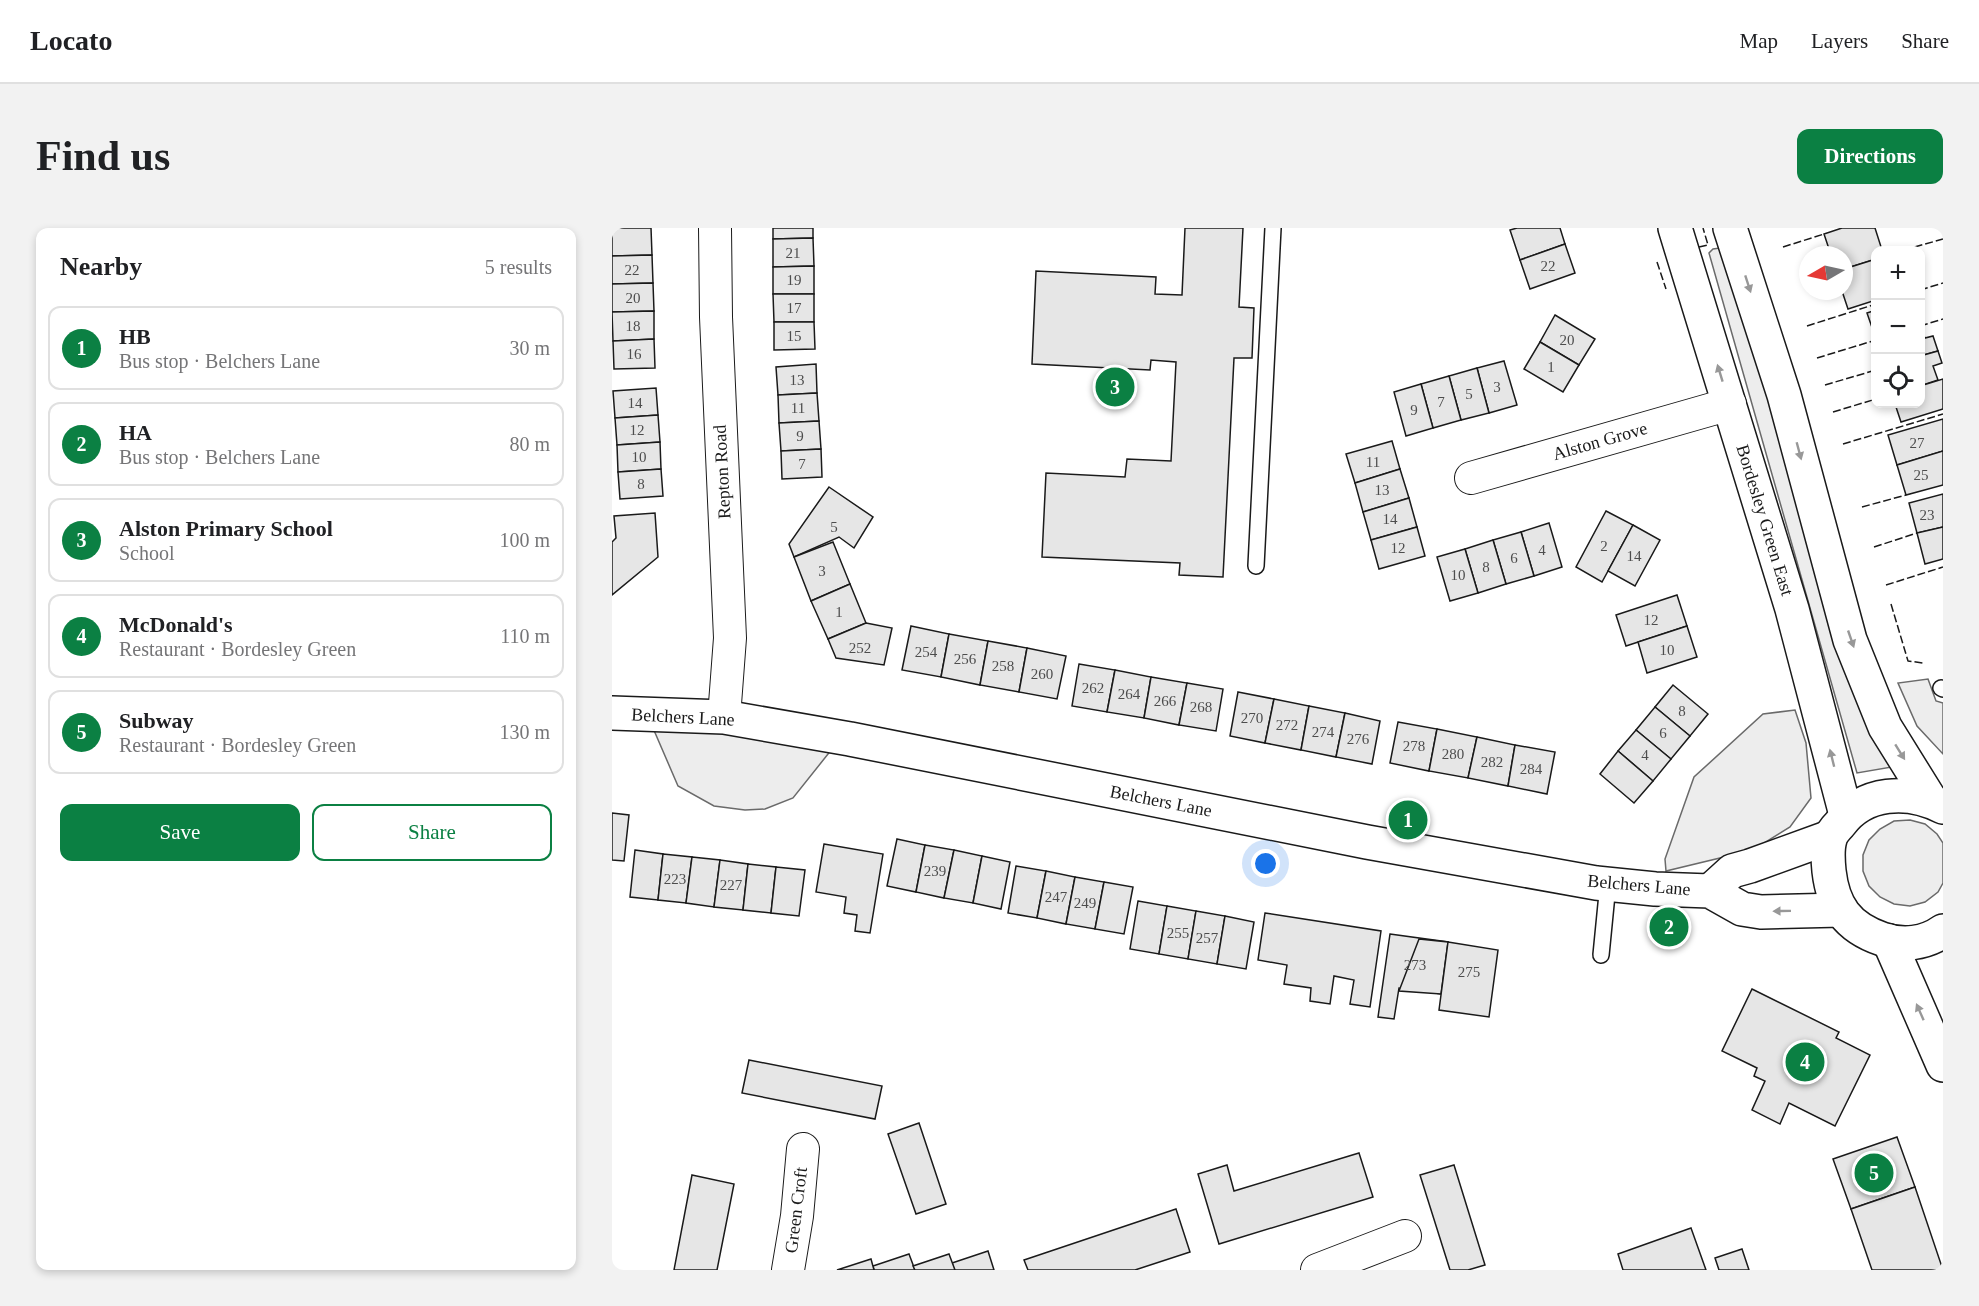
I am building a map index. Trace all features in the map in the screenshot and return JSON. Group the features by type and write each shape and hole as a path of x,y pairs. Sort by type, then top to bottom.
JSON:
{"main road":[{"name":"Bordesley Green East","path":"1675,228 1792,609 1838,826 1828,860 1831,890 1841,910 1852,923 1870,935 1889,941 1907,943 1923,941 1943,931"},
{"path":"1730,228 1784,395 1850,640 1885,727 1937,804"},
{"name":"Belchers Lane","path":"612,714 724,717 850,739 1367,842 1608,884 1710,891 1742,909 1761,912 1841,910"},
{"path":"1838,826 1862,803 1882,796 1907,795 1937,804"},
{"name":"Belchers Lane","path":"1710,891 1732,871 1750,866 1838,826"},
{"path":"1889,941 1943,1065"}],"street":[{"name":"Repton Road","path":"715,228 716,317 730,638 724,717"},
{"name":"Alston Grove","path":"1471,478 1730,404"},
{"name":"Green Croft","path":"788,1270 797,1216 803,1149"},
{"path":"1317,1270 1405,1236"}],"lane":[{"path":"1256,566 1273,228"},
{"path":"1601,955 1608,884"}],"shaded area":[{"path":"1720,248 1892,767 1857,773 1709,253 1713,249"},
{"path":"1928,679 1936,701 1943,703 1943,754 1917,726 1898,683"},
{"path":"1795,710 1806,743 1811,798 1790,827 1753,850 1666,871 1665,859 1694,777 1763,714"},
{"path":"653,728 726,729 832,749 793,798 765,809 745,810 714,806 678,786"},
{"path":"1910,820 1925,824 1937,834 1943,843 1943,883 1938,892 1925,902 1910,906 1894,904 1880,897 1869,886 1863,871 1863,855 1869,840 1880,829 1894,821"}],"building":[{"path":"612,228 651,228 652,255 612,256"},
{"path":"773,228 813,228 813,238 773,239"},
{"path":"1185,228 1243,228 1239,307 1254,308 1252,358 1234,358 1223,577 1179,575 1180,563 1042,557 1046,473 1125,477 1127,459 1171,461 1176,362 1151,360 1150,370 1032,364 1036,271 1156,277 1155,294 1182,295"},
{"path":"1560,228 1565,244 1520,260 1510,230"},
{"path":"1842,228 1875,228 1881,246 1871,246 1871,261 1853,266 1853,246 1828,246 1824,234"},
{"path":"813,238 814,266 773,267 773,239"},
{"path":"1565,244 1575,273 1530,289 1520,260"},
{"path":"652,255 653,283 612,284 612,256"},
{"path":"1871,261 1871,302 1848,309 1845,300 1853,300 1853,266"},
{"path":"814,266 814,294 773,294 773,267"},
{"path":"653,283 654,311 612,312 612,284"},
{"path":"773,294 814,294 814,322 774,322"},
{"path":"654,311 654,339 613,341 612,312"},
{"path":"1871,312 1871,325 1867,313"},
{"path":"1555,315 1595,339 1579,365 1540,342"},
{"path":"774,322 814,322 815,349 774,350"},
{"path":"1933,336 1938,351 1925,355 1925,338"},
{"path":"654,339 655,368 614,369 613,341"},
{"path":"1540,342 1579,365 1563,392 1524,369"},
{"path":"1938,351 1942,363 1933,366 1938,380 1925,384 1925,355"},
{"path":"1504,361 1517,405 1489,413 1477,368"},
{"path":"816,364 817,393 778,395 776,367"},
{"path":"1477,368 1489,413 1461,420 1449,376"},
{"path":"1449,376 1461,420 1433,428 1421,384"},
{"path":"1943,379 1943,409 1901,422 1896,408 1925,408 1925,384"},
{"path":"1421,384 1433,428 1406,436 1394,392"},
{"path":"656,388 658,415 615,418 613,391"},
{"path":"817,393 819,421 779,423 778,395"},
{"path":"658,415 660,442 617,445 615,418"},
{"path":"1943,419 1943,451 1897,465 1888,435"},
{"path":"819,421 821,449 781,451 779,423"},
{"path":"1392,441 1400,469 1355,483 1346,454"},
{"path":"660,442 661,469 618,472 617,445"},
{"path":"821,449 822,477 782,479 781,451"},
{"path":"1943,451 1943,485 1906,495 1897,465"},
{"path":"661,469 663,496 620,499 618,472"},
{"path":"1400,469 1409,498 1363,512 1355,483"},
{"path":"829,487 873,517 854,548 839,537 794,557 789,544"},
{"path":"1943,494 1943,527 1917,533 1909,503"},
{"path":"1409,498 1417,527 1371,540 1363,512"},
{"path":"1606,511 1633,525 1602,582 1576,567"},
{"path":"655,513 658,557 612,595 612,542 616,538 614,516"},
{"path":"1549,523 1562,567 1534,576 1521,532"},
{"path":"1633,525 1660,540 1635,586 1608,571"},
{"path":"1417,527 1425,556 1379,569 1371,540"},
{"path":"1943,527 1943,559 1925,564 1917,533"},
{"path":"1521,532 1534,576 1506,584 1493,540"},
{"path":"1493,540 1506,584 1478,593 1465,549"},
{"path":"833,542 850,584 811,601 794,557"},
{"path":"1465,549 1478,593 1450,601 1437,557"},
{"path":"850,584 866,623 828,639 811,601"},
{"path":"1677,595 1687,626 1626,646 1616,615"},
{"path":"866,623 892,628 884,665 836,658 828,639"},
{"path":"911,626 949,634 941,677 902,670"},
{"path":"1687,626 1697,657 1647,673 1638,642"},
{"path":"949,634 988,641 980,685 941,677"},
{"path":"988,641 1027,648 1019,692 980,685"},
{"path":"1027,648 1066,656 1057,699 1019,692"},
{"path":"1079,664 1115,670 1107,712 1072,706"},
{"path":"1115,670 1151,677 1144,718 1107,712"},
{"path":"1151,677 1187,683 1179,725 1144,718"},
{"path":"1187,683 1223,689 1216,731 1179,725"},
{"path":"1673,685 1708,714 1690,736 1655,707"},
{"path":"1238,692 1274,699 1265,743 1230,736"},
{"path":"1274,699 1309,706 1301,750 1265,743"},
{"path":"1309,706 1345,713 1336,757 1301,750"},
{"path":"1655,707 1690,736 1671,759 1636,730"},
{"path":"1345,713 1380,721 1372,764 1336,757"},
{"path":"1398,722 1437,729 1429,771 1390,763"},
{"path":"1437,729 1477,737 1468,778 1429,771"},
{"path":"1636,730 1671,759 1653,781 1618,751"},
{"path":"1477,737 1515,745 1508,786 1468,778"},
{"path":"1515,745 1555,752 1547,794 1508,786"},
{"path":"1618,751 1653,781 1634,803 1600,774"},
{"path":"612,813 629,815 624,861 612,860"},
{"path":"897,839 925,845 916,892 887,886"},
{"path":"824,844 883,854 870,933 855,931 857,915 844,913 846,897 816,892"},
{"path":"925,845 954,850 944,898 916,892"},
{"path":"635,850 663,854 658,900 630,897"},
{"path":"954,850 982,856 973,903 944,898"},
{"path":"663,854 692,857 686,903 658,900"},
{"path":"982,856 1010,862 1001,909 973,903"},
{"path":"692,857 720,860 714,907 686,903"},
{"path":"720,860 748,864 743,910 714,907"},
{"path":"748,864 776,867 771,913 743,910"},
{"path":"1016,866 1046,871 1037,918 1008,913"},
{"path":"776,867 805,870 799,916 771,913"},
{"path":"1046,871 1075,877 1066,924 1037,918"},
{"path":"1075,877 1104,882 1095,929 1066,924"},
{"path":"1104,882 1133,887 1124,934 1095,929"},
{"path":"1138,901 1167,906 1159,954 1130,949"},
{"path":"1167,906 1196,911 1188,959 1159,954"},
{"path":"1196,911 1225,916 1217,964 1188,959"},
{"path":"1265,913 1381,931 1370,1007 1350,1004 1354,980 1334,976 1330,1004 1310,1001 1311,988 1284,984 1287,965 1258,960"},
{"path":"1225,916 1254,922 1246,969 1217,964"},
{"path":"1390,934 1448,942 1441,994 1399,988 1394,1019 1378,1017"},
{"path":"1419,939 1448,942 1441,994 1399,991"},
{"path":"1448,942 1498,950 1489,1017 1439,1010"},
{"path":"1752,989 1839,1032 1836,1038 1870,1055 1835,1126 1789,1103 1780,1124 1752,1110 1765,1081 1754,1076 1757,1068 1722,1051"},
{"path":"749,1060 882,1086 875,1119 742,1093"},
{"path":"919,1123 946,1204 916,1214 888,1134"},
{"path":"1897,1137 1915,1187 1851,1209 1833,1159"},
{"path":"1359,1153 1373,1197 1219,1244 1198,1174 1227,1165 1234,1191"},
{"path":"1454,1165 1485,1265 1468,1270 1450,1270 1420,1175"},
{"path":"692,1175 734,1184 717,1270 674,1270"},
{"path":"1915,1187 1943,1270 1872,1270 1851,1209"},
{"path":"1176,1209 1190,1252 1135,1270 1028,1270 1024,1260"},
{"path":"1691,1228 1706,1270 1623,1270 1618,1254"},
{"path":"1742,1249 1749,1270 1719,1270 1715,1258"},
{"path":"988,1251 994,1270 954,1270 952,1263"},
{"path":"909,1254 915,1270 874,1270 873,1266"},
{"path":"949,1254 955,1270 915,1270 913,1266"},
{"path":"871,1259 874,1270 837,1270"}],"fence":[{"path":"1699,247 1708,245 1703,228"},
{"path":"1783,247 1824,234"},
{"path":"1918,246 1943,239"},
{"path":"1657,262 1666,289"},
{"path":"1925,288 1943,283"},
{"path":"1807,326 1871,306"},
{"path":"1925,324 1943,319"},
{"path":"1817,358 1871,342"},
{"path":"1825,385 1871,371"},
{"path":"1833,412 1871,401"},
{"path":"1843,444 1943,414"},
{"path":"1862,507 1906,495"},
{"path":"1874,547 1917,533"},
{"path":"1886,585 1943,567"},
{"path":"1891,604 1908,661 1923,663"}],"place":[{"name":"Alston Primary School","path":"1115,387"},
{"name":"HB","path":"1408,820"},
{"name":"HA","path":"1669,927"},
{"name":"McDonald's","path":"1805,1062"},
{"name":"Subway","path":"1874,1173"}]}
